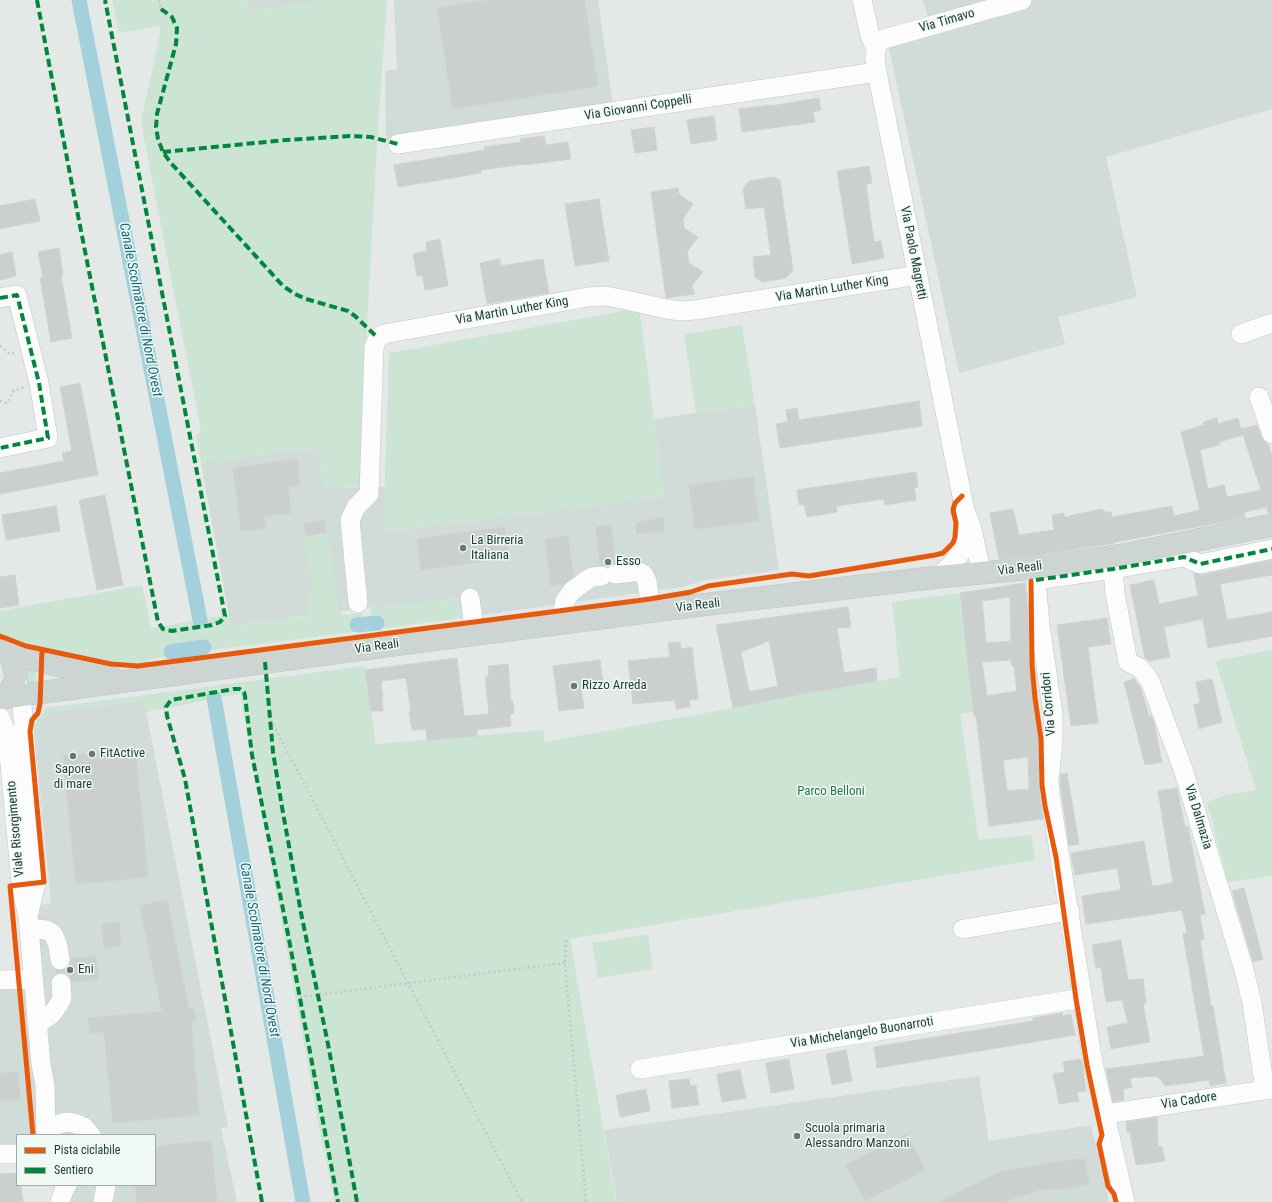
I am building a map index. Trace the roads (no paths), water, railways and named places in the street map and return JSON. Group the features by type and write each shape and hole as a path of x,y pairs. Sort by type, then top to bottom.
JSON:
{"main road":[{"name":"Via Reali","path":"13,698 124,681 144,680 565,623 938,577 982,574 1036,574 1112,563 1272,525"},
{"name":"Via Reali","path":"2,649 23,657 124,681"},
{"path":"2,649 12,661 13,698"}],"street":[{"name":"Via Paolo Magretti","path":"862,0 870,36 876,49 875,59 877,72 964,507 966,537 964,545 959,555 938,577"},
{"name":"Via Timavo","path":"876,49 879,43 884,39 1022,0"},
{"name":"Via Giovanni Coppelli","path":"398,144 877,72"},
{"name":"Via Martin Luther King","path":"358,603 350,520 356,507 370,494 374,347 378,338 384,334 588,297 605,296 622,298 666,309 681,311 710,308 918,275"},
{"path":"0,298 16,294 38,383 48,438 0,448"},
{"path":"1242,334 1272,323"},
{"path":"1259,397 1272,434"},
{"name":"Via Paolo Magretti","path":"964,507 972,529 982,574"},
{"path":"1112,563 1184,557 1200,564 1272,549"},
{"name":"Via Dalmazia","path":"1112,563 1115,593 1128,662 1140,668 1145,673 1153,688 1183,769 1244,970 1252,1003 1268,1089"},
{"path":"565,623 563,610 565,601 572,590 587,580 609,575 639,572 644,575 647,580 651,612"},
{"name":"Via Corridori","path":"1036,574 1040,626 1052,714 1053,742 1050,794 1070,910 1093,1063 1106,1114 1125,1202"},
{"path":"470,598 474,635"},
{"name":"Viale Risorgimento","path":"13,698 5,729 9,753 21,884 28,923 41,1065 45,1085"},
{"path":"963,929 1070,910"},
{"path":"28,923 52,933 56,938 60,960"},
{"path":"0,980 33,978"},
{"path":"37,1024 52,1014 59,1004 62,998 61,983"},
{"name":"Via Michelangelo Buonarroti","path":"640,1069 1084,998"},
{"path":"45,1085 59,1112 69,1122"},
{"path":"45,1085 46,1134"},
{"name":"Via Cadore","path":"1106,1114 1268,1089"},
{"path":"47,1134 55,1126 69,1122 84,1127 90,1134"},
{"path":"0,1154 16,1154"},
{"path":"52,1186 56,1202"},
{"path":"60,1202 66,1186"}],"waterway":[{"name":"Canale Scolmatore di Nord Ovest","path":"79,0 200,620"},
{"path":"357,625 377,623"},
{"path":"171,652 204,647"},
{"name":"Canale Scolmatore di Nord Ovest","path":"214,698 303,1202"}],"place":[{"name":"La Birreria Italiana","path":"463,548"},
{"name":"Esso","path":"608,562"},
{"name":"Rizzo Arreda","path":"574,686"},
{"name":"FitActive","path":"92,754"},
{"name":"Sapore di mare","path":"73,756"},
{"name":"Eni","path":"70,970"},
{"name":"Scuola primaria Alessandro Manzoni","path":"797,1136"}],"park label":[{"name":"Parco Belloni","path":"831,792"}]}
